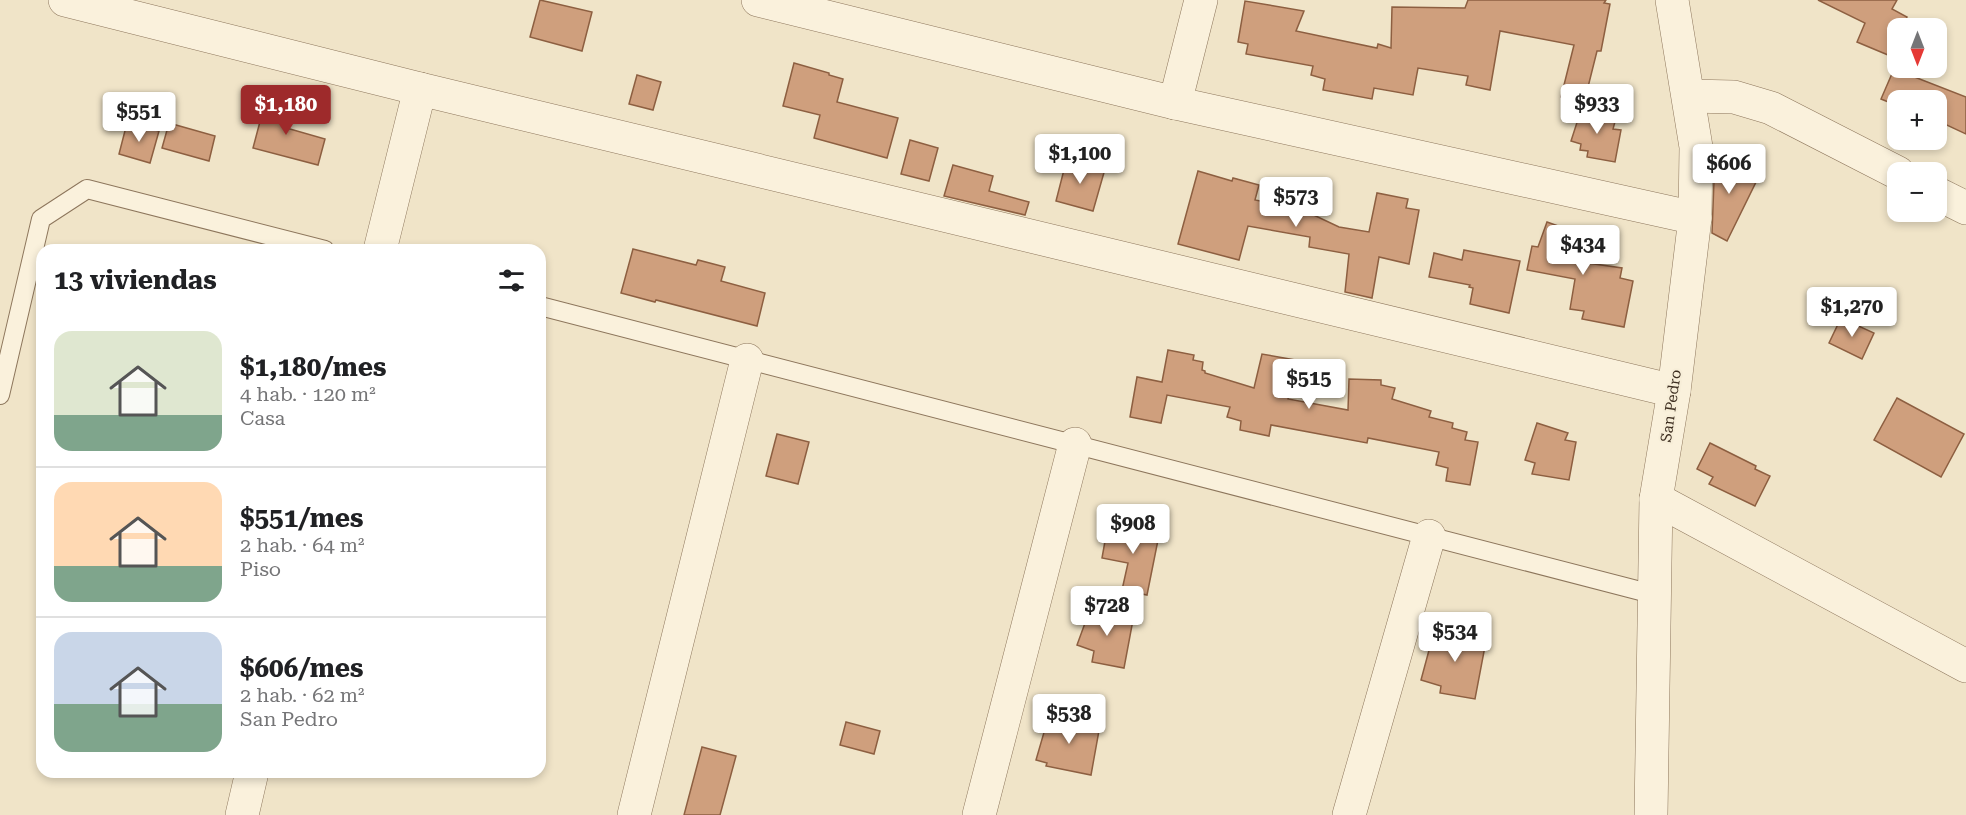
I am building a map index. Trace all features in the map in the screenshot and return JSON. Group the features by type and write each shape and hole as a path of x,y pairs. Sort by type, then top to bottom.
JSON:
{"street":[{"path":"64,0 1674,391"},
{"path":"758,0 1175,103 1695,218"},
{"path":"1175,103 1201,0"},
{"name":"San Pedro","path":"1651,815 1656,499 1674,391 1695,218 1696,147 1672,0"},
{"path":"381,244 420,88"},
{"path":"1689,96 1734,97 1771,108 1887,167"},
{"path":"1947,198 1966,208"},
{"path":"634,815 747,360"},
{"path":"979,815 1075,444"},
{"path":"1656,499 1966,666"},
{"path":"1349,815 1429,536"},
{"path":"242,815 251,778"}],"lane":[{"path":"0,395 41,219 87,189 302,244"},
{"path":"546,308 1656,595"}],"building":[{"path":"540,0 592,12 582,51 530,37"},
{"path":"1468,0 1606,0 1604,3 1610,4 1601,51 1597,51 1584,103 1561,97 1574,45 1500,31 1490,90 1466,85 1468,76 1418,68 1413,95 1374,88 1372,99 1323,90 1325,79 1311,75 1313,66 1246,54 1248,44 1238,42 1245,1 1304,11 1296,31 1377,48 1378,44 1391,48 1392,7 1465,8"},
{"path":"1818,0 1897,0 1892,9 1907,17 1887,18 1887,55 1857,42 1865,23"},
{"path":"794,63 843,79 837,102 898,118 887,158 814,138 820,115 783,106"},
{"path":"637,75 661,82 653,110 629,104"},
{"path":"1890,78 1917,78 1966,97 1966,134 1947,125 1947,90 1887,90 1887,101 1881,99"},
{"path":"266,99 289,106 283,127 325,139 318,165 253,148"},
{"path":"1582,107 1616,118 1613,129 1621,130 1615,162 1587,157 1588,151 1580,150 1581,144 1571,141"},
{"path":"127,123 159,131 150,163 119,154"},
{"path":"169,123 215,136 209,161 162,148"},
{"path":"910,140 938,148 929,181 901,174"},
{"path":"1715,155 1745,165 1743,171 1758,178 1727,241 1712,233"},
{"path":"1067,158 1105,169 1093,211 1056,201"},
{"path":"953,165 993,176 989,191 1029,202 1025,215 944,196"},
{"path":"1198,171 1232,181 1233,178 1259,185 1255,200 1301,209 1339,227 1369,232 1377,193 1408,199 1406,208 1419,210 1409,264 1379,257 1372,298 1345,292 1349,254 1309,247 1310,237 1248,226 1239,260 1178,244"},
{"path":"1547,222 1586,236 1581,262 1622,268 1620,278 1633,281 1624,327 1582,319 1584,311 1570,309 1575,279 1527,270 1532,246 1538,247"},
{"path":"633,249 696,265 698,260 725,267 721,281 765,293 757,326 621,293"},
{"path":"1464,250 1520,261 1509,313 1470,304 1473,288 1469,287 1470,285 1429,277 1434,253 1462,260"},
{"path":"1841,318 1874,333 1862,359 1829,343"},
{"path":"1168,350 1194,355 1193,360 1203,362 1202,370 1205,373 1254,388 1262,354 1296,360 1288,399 1348,410 1349,379 1381,380 1381,385 1395,388 1392,399 1431,411 1429,417 1453,423 1452,428 1467,432 1465,440 1478,442 1470,485 1446,481 1448,468 1436,465 1439,452 1368,438 1367,443 1271,425 1269,436 1240,430 1241,421 1227,417 1230,407 1167,395 1161,423 1130,417 1137,377 1162,382"},
{"path":"1897,398 1964,434 1941,477 1874,440"},
{"path":"1537,423 1568,433 1565,440 1576,442 1569,480 1532,474 1535,463 1525,460"},
{"path":"777,434 809,442 798,484 766,476"},
{"path":"1710,443 1756,466 1755,469 1770,476 1755,506 1709,484 1713,477 1697,469"},
{"path":"1126,520 1152,527 1149,538 1158,540 1147,595 1122,590 1128,563 1102,558 1107,530 1122,533"},
{"path":"1092,604 1133,620 1124,668 1092,662 1094,651 1077,645"},
{"path":"1435,628 1486,641 1475,699 1440,693 1441,686 1421,680"},
{"path":"1049,715 1100,725 1091,775 1046,766 1047,763 1036,760"},
{"path":"846,722 880,731 874,754 840,745"},
{"path":"702,747 736,756 720,815 684,815"}]}
